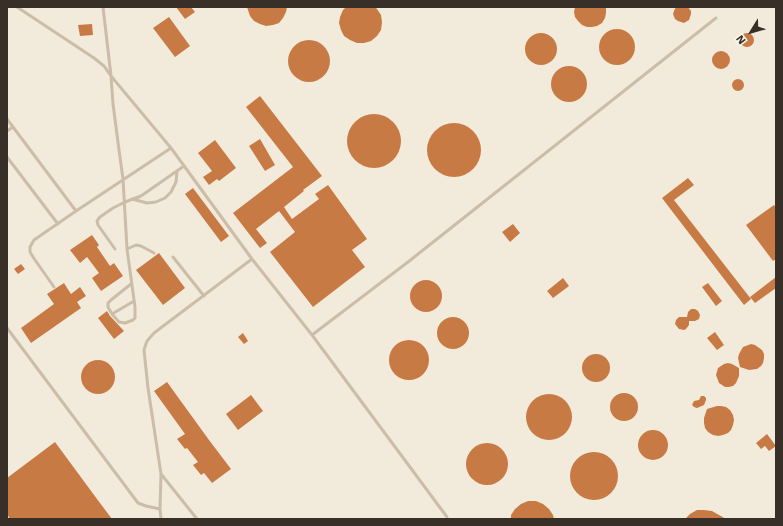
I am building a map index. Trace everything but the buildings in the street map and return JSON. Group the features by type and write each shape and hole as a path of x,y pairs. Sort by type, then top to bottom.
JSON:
{"lane":[{"path":"17,7 104,66 171,148 252,259 312,335 448,517"},
{"path":"103,7 123,179 127,249 135,318 134,320 125,323 119,322 112,314 108,307 108,303 131,284"},
{"path":"312,335 420,252 716,18"},
{"path":"7,119 76,211"},
{"path":"7,131 13,127"},
{"path":"54,287 30,252 30,247 34,240 171,148"},
{"path":"7,157 58,224"},
{"path":"115,249 98,225 100,217 113,208 141,196 184,166"},
{"path":"132,199 147,203 156,202 165,198 171,192 176,182 177,171"},
{"path":"127,249 136,245 154,252"},
{"path":"173,257 204,296"},
{"path":"161,519 161,474 144,350 147,341 154,333 252,259"},
{"path":"112,314 134,301"},
{"path":"7,328 138,503 160,509"},
{"path":"161,474 197,519"}]}
